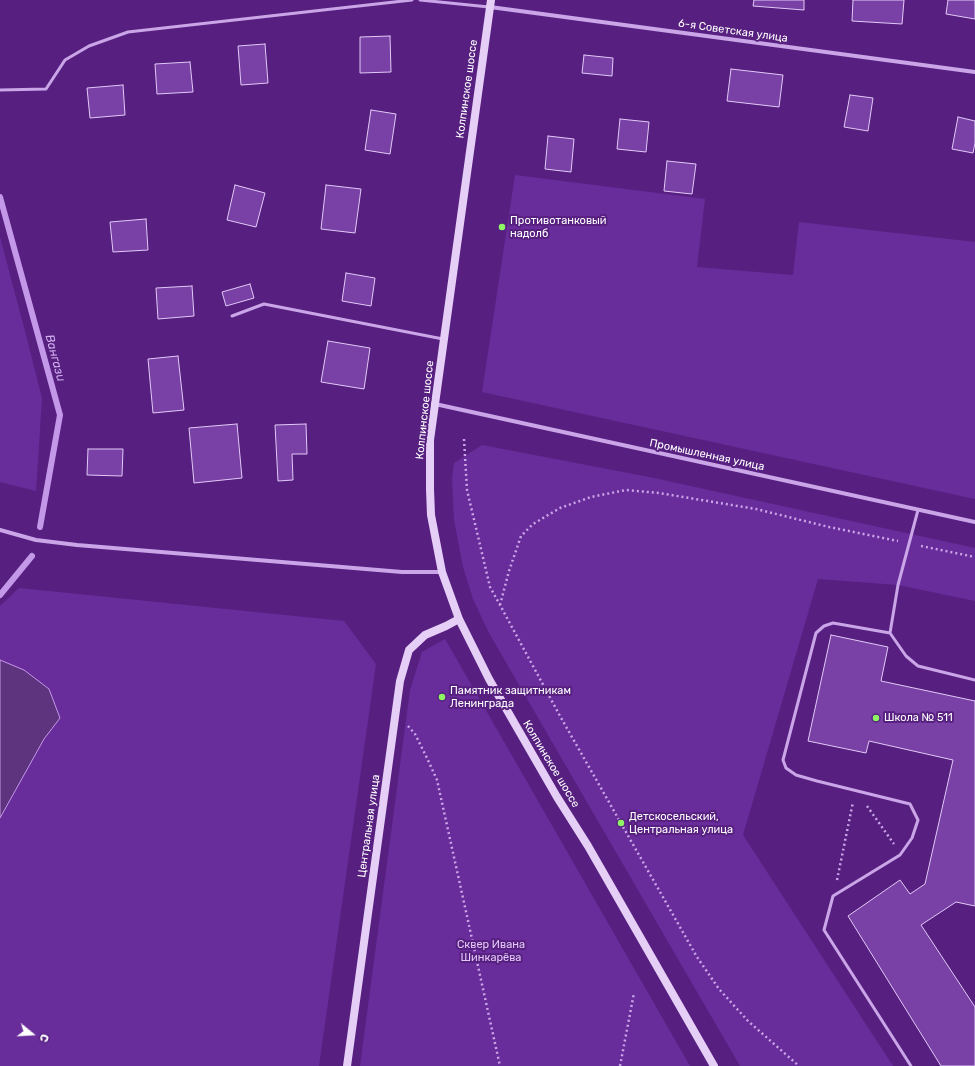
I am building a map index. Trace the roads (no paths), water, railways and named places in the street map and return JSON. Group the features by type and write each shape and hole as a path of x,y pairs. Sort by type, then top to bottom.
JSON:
{"main road":[{"name":"Колпинское шоссе","path":"490,4 430,440 431,515 442,572 459,619 489,679 557,797 588,846 714,1066"},
{"name":"Центральная улица","path":"347,1066 400,681 408,650 425,635 459,619"}],"street":[{"name":"6-я Советская улица","path":"490,4 975,72"},
{"name":"Промышленная улица","path":"435,404 975,522"},
{"path":"0,530 36,540 77,545 402,572 442,572"}],"lane":[{"path":"0,90 46,89 65,60 89,46 128,32 412,0"},
{"path":"420,0 490,4"},
{"path":"232,316 264,304 444,339"},
{"path":"918,510 898,585 890,633 906,656 918,666 975,680"},
{"path":"890,633 833,623 824,626 816,633 783,760 786,768 796,775 910,804 918,820 912,838 900,855 833,896 824,930 911,1066"}],"waterway":[{"name":"Вангази","path":"0,197 60,415 40,527"},
{"name":"Вангази","path":"0,595 32,556"}],"place":[{"name":"Противотанковый надолб","path":"502,227"},
{"name":"Памятник защитникам Ленинграда","path":"442,697"},
{"name":"Школа № 511","path":"876,718"},
{"name":"Детскосельский, Центральная улица","path":"621,823"}],"park label":[{"name":"Сквер Ивана Шинкарёва","path":"491,951"}]}
